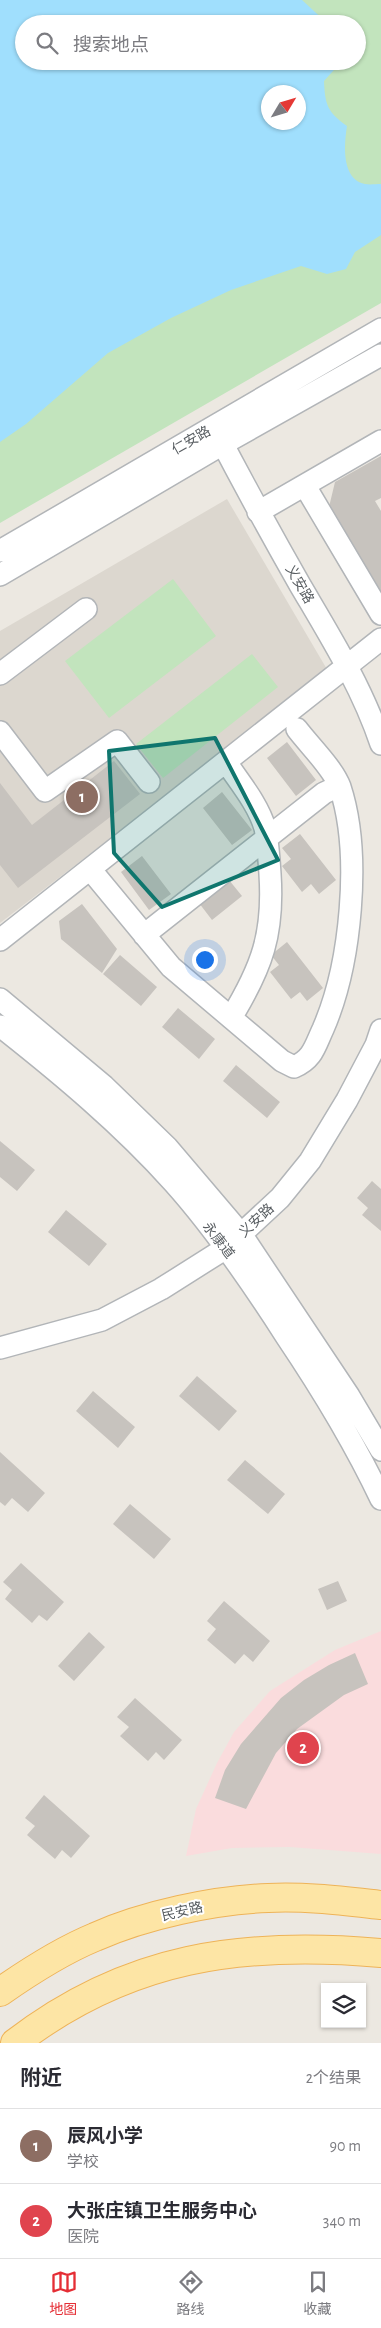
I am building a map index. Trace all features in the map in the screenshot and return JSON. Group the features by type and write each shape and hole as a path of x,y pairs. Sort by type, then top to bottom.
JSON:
{"main road":[{"name":"民安路","path":"0,1992 34,1968 95,1936 202,1905 268,1898 344,1901 381,1906"},
{"path":"15,2043 64,2008 118,1981 176,1963 250,1950 324,1948 381,1953"}],"street":[{"name":"仁安路","path":"0,575 381,329"},
{"name":"仁安路","path":"0,551 218,435 381,355"},
{"name":"义安路","path":"218,435 258,512 347,666 373,721 381,744"},
{"path":"258,512 381,441"},
{"path":"305,486 381,614"},
{"path":"0,674 86,609"},
{"path":"0,940 381,639"},
{"path":"90,869 171,967 282,1061 294,1066 305,1062 312,1053 335,993 347,941 351,879 348,828 339,786 297,729"},
{"path":"0,732 45,791 117,741 150,782"},
{"path":"226,762 254,804 264,828 272,901 269,933 251,985 231,1018"},
{"path":"144,935 324,793 339,786"},
{"name":"永康道","path":"0,998 104,1086 167,1147 233,1241 349,1396 381,1450"},
{"name":"永康道","path":"0,1026 50,1065 116,1125 233,1241 264,1301 321,1388 379,1490"},
{"name":"义安路","path":"0,1348 102,1320 161,1289 233,1241 280,1198 310,1161 347,1100 376,1045 381,1030"}],"highlighted area":[{"path":"215,738 278,860 162,907 114,853 109,751"}],"shaded area":[{"path":"227,499 328,671 0,923 0,631"},
{"path":"381,1631 381,1854 290,1847 232,1848 186,1856 196,1809 217,1763 234,1732 270,1691 335,1650"}],"green space":[{"path":"0,0 381,0 381,303 0,523"},
{"path":"173,579 216,636 109,718 65,661"},
{"path":"252,654 278,687 163,778 136,744"}],"water":[{"path":"0,0 302,0 318,15 15,15 15,70 334,70 324,81 325,96 331,112 347,126 345,151 348,168 357,181 365,184 381,184 381,235 355,252 346,269 327,274 301,266 231,290 171,318 108,353 26,424 0,442"}],"building":[{"path":"381,456 381,498 375,501 381,511 381,594 329,507 335,482"},
{"path":"287,742 316,780 296,796 267,758"},
{"path":"114,761 140,794 18,888 0,865 0,783 32,825"},
{"path":"222,792 252,830 232,845 203,808"},
{"path":"300,834 336,880 319,894 311,884 302,892 282,866 291,859 282,848"},
{"path":"142,856 171,894 149,910 121,872"},
{"path":"229,880 242,896 212,920 199,903"},
{"path":"82,904 117,949 102,973 61,939 59,921"},
{"path":"287,942 323,988 307,1001 300,992 291,999 270,972 279,965 271,955"},
{"path":"120,955 157,987 141,1006 103,974"},
{"path":"178,1008 215,1039 199,1059 162,1027"},
{"path":"236,1065 280,1102 267,1118 223,1081"},
{"path":"0,1141 35,1170 17,1191 0,1177"},
{"path":"372,1181 381,1189 381,1231 362,1215 368,1208 357,1198"},
{"path":"66,1210 107,1244 89,1266 48,1232"},
{"path":"197,1376 237,1411 219,1431 179,1396"},
{"path":"93,1391 135,1427 118,1448 76,1411"},
{"path":"0,1452 45,1493 28,1512 12,1498 5,1506 0,1502"},
{"path":"245,1460 285,1494 268,1514 227,1480"},
{"path":"130,1504 171,1539 154,1559 113,1524"},
{"path":"21,1563 64,1602 47,1621 39,1615 32,1623 5,1599 12,1590 3,1582"},
{"path":"338,1581 347,1601 327,1610 318,1589"},
{"path":"224,1601 270,1641 253,1662 244,1654 235,1664 207,1640 216,1629 207,1621"},
{"path":"89,1632 105,1647 74,1681 58,1666"},
{"path":"355,1653 368,1684 344,1695 297,1729 276,1753 246,1809 215,1798 225,1770 241,1744 281,1698 304,1680 329,1665"},
{"path":"135,1698 182,1740 164,1760 156,1752 148,1761 120,1736 129,1727 117,1717"},
{"path":"44,1795 90,1836 71,1858 62,1850 55,1859 27,1835 35,1826 25,1818"}],"place":[{"name":"辰风小学","path":"82,797"},
{"name":"大张庄镇卫生服务中心","path":"303,1748"}]}
